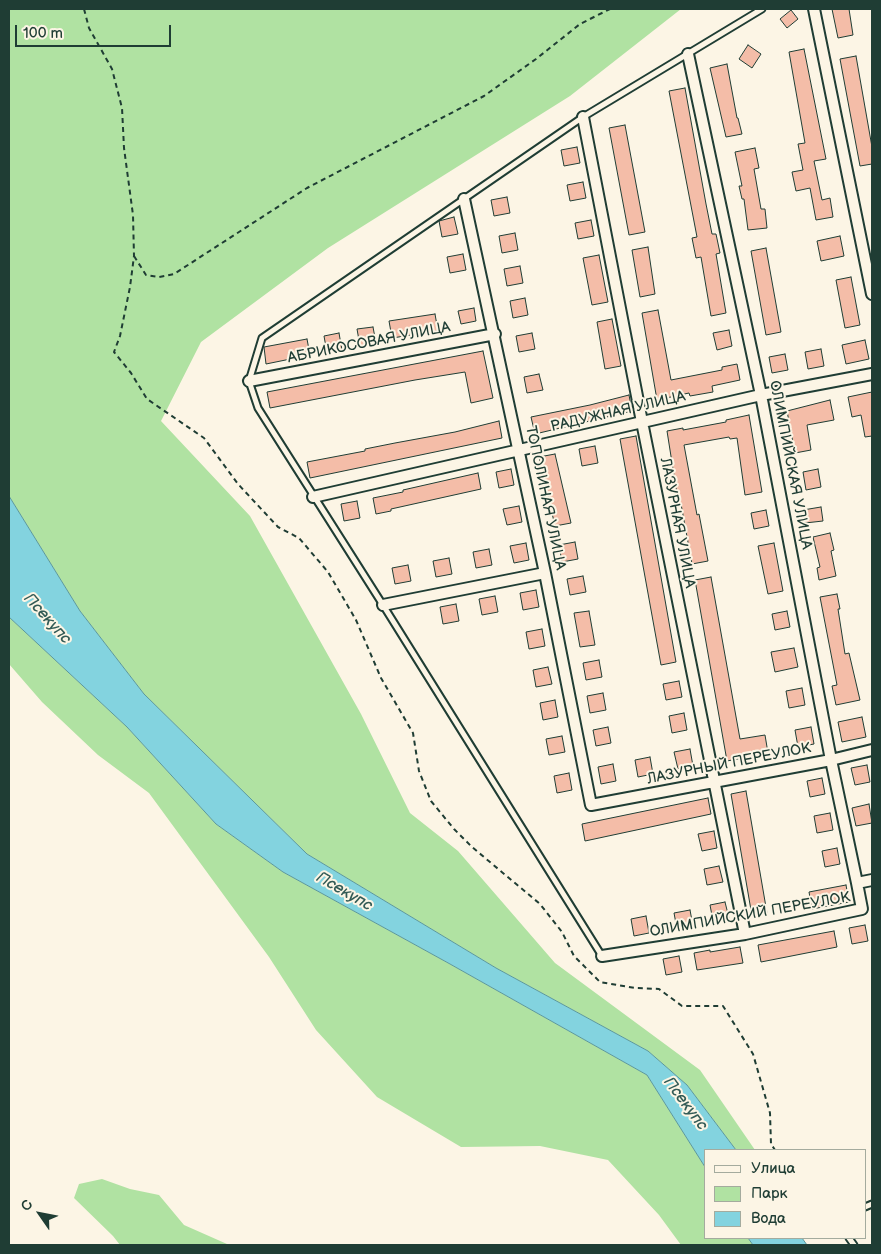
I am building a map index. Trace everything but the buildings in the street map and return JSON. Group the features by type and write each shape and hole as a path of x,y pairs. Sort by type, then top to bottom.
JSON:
{"street":[{"path":"814,9 872,294"},
{"name":"ОЛИМПИЙСКАЯ УЛИЦА","path":"688,54 761,395 831,760 858,883"},
{"name":"ЛАЗУРНАЯ УЛИЦА","path":"583,117 745,934"},
{"name":"ТОПОЛИНАЯ УЛИЦА","path":"464,199 545,573 591,805"},
{"name":"АБРИКОСОВАЯ УЛИЦА","path":"249,381 494,334"},
{"name":"РАДУЖНАЯ УЛИЦА","path":"313,496 761,395 872,374"},
{"path":"383,605 545,573"},
{"name":"ЛАЗУРНЫЙ ПЕРЕУЛОК","path":"591,805 831,760 872,750"},
{"name":"ОЛИМПИЙСКИЙ ПЕРЕУЛОК","path":"602,956 745,934 862,909 858,883 872,880"}],"lane":[{"path":"602,956 258,408 249,381 262,338 583,117 762,9"}],"path":[{"path":"84,9 89,28 112,68 122,108 124,148 133,214 134,256 120,336 114,352 131,373 147,400 204,438 238,484 264,513 278,527 299,538 328,572 356,620 382,678 413,733 419,771 431,801 472,847 540,904 562,932 574,956 600,982 635,988 659,988 682,1006 723,1006 753,1054 770,1113 771,1144 774,1149"},
{"path":"134,256 146,275 159,278 174,274 307,188 484,96 580,24 610,9"}],"green space":[{"path":"9,9 681,9 570,96 328,248 201,342 161,421 250,516 361,714 410,813 458,851 555,963 700,1070 754,1149 735,1149 687,1085 648,1051 496,968 307,854 144,694 80,611 9,496"},
{"path":"9,617 127,727 216,824 283,872 647,1075 704,1165 704,1239 749,1239 753,1245 681,1245 659,1215 608,1160 540,1146 461,1147 377,1097 316,1030 269,957 149,793 98,755 42,702 9,664"},
{"path":"102,1179 130,1189 159,1195 184,1225 227,1245 120,1245 74,1198 79,1184"}],"water":[{"name":"Псекупс","path":"9,496 80,611 144,694 307,854 496,968 648,1051 687,1085 735,1149 704,1149 704,1165 647,1075 283,872 216,824 127,727 9,617"},
{"path":"749,1239 803,1239 807,1245 753,1245"}]}
